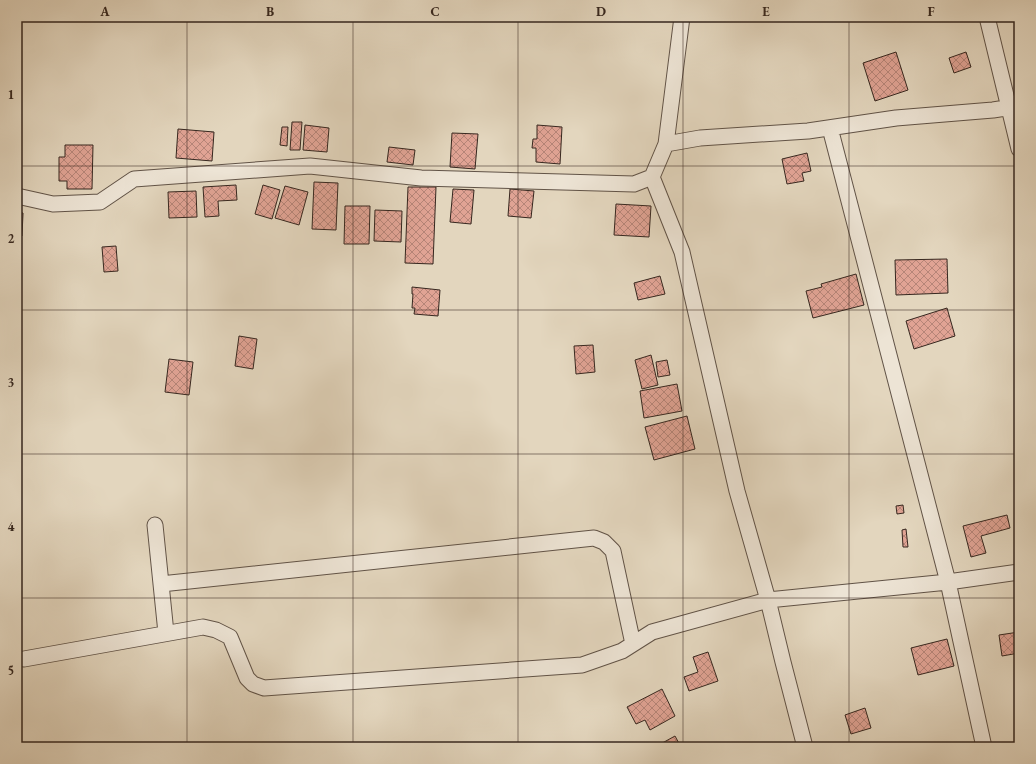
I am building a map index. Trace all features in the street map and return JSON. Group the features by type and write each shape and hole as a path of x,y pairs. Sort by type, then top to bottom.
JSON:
{"street":[{"path":"17,196 53,204 100,202 134,179 310,166 421,178 634,184 652,176 666,144 682,17"},
{"path":"987,17 1014,107 1019,149"},
{"path":"666,144 700,138 808,131 896,118 1014,107"},
{"path":"830,128 948,582 984,747"},
{"path":"652,176 682,252 737,491 768,600 805,747"},
{"path":"155,524 166,633"},
{"path":"161,584 594,538 604,542 614,551 633,644"},
{"path":"24,659 203,627 216,630 230,637 247,678 253,684 264,688 582,665 622,651 652,632 768,600 948,582 1019,572"}],"building":[{"path":"896,52 908,90 875,101 863,63"},
{"path":"966,52 971,67 954,73 949,58"},
{"path":"292,122 302,122 300,150 290,150"},
{"path":"305,125 329,128 327,152 303,150"},
{"path":"537,125 562,127 560,164 536,162 536,148 532,148 533,139 537,139"},
{"path":"282,127 288,127 287,146 280,145"},
{"path":"178,129 214,132 212,161 176,158"},
{"path":"452,133 478,134 475,169 450,167"},
{"path":"65,145 93,145 92,189 67,189 67,181 59,181 59,157 65,157"},
{"path":"389,147 415,150 413,165 387,162"},
{"path":"807,153 811,171 802,173 804,181 787,184 782,159"},
{"path":"314,182 338,183 336,230 312,229"},
{"path":"236,185 237,200 218,201 219,216 205,217 203,187"},
{"path":"263,185 280,190 272,219 255,214"},
{"path":"285,186 308,192 299,225 275,218"},
{"path":"408,187 436,187 433,264 405,263"},
{"path":"453,189 474,190 471,224 450,222"},
{"path":"510,189 534,191 531,218 508,216"},
{"path":"196,191 197,217 169,218 168,192"},
{"path":"616,204 651,206 649,237 614,235"},
{"path":"345,206 370,206 369,244 344,244"},
{"path":"375,210 402,211 401,242 374,241"},
{"path":"17,212 23,213 22,236 17,236"},
{"path":"116,246 118,271 104,272 102,247"},
{"path":"947,259 948,293 896,295 895,260"},
{"path":"856,274 864,305 813,318 806,291 822,287 821,284"},
{"path":"660,276 665,294 638,300 634,283"},
{"path":"412,287 440,290 438,316 414,314 415,308 412,308"},
{"path":"947,308 955,336 914,349 906,321"},
{"path":"239,336 257,339 253,369 235,366"},
{"path":"593,345 595,372 576,374 574,346"},
{"path":"651,355 658,385 642,389 635,360"},
{"path":"169,359 193,362 189,395 165,392"},
{"path":"667,360 670,375 658,377 656,362"},
{"path":"677,384 682,411 644,418 640,391"},
{"path":"687,416 695,449 654,460 645,427"},
{"path":"903,505 904,513 897,514 896,506"},
{"path":"1007,515 1010,528 981,536 986,553 971,557 963,526"},
{"path":"906,529 908,547 903,547 902,530"},
{"path":"1019,632 1019,653 1002,656 999,635"},
{"path":"947,639 954,666 918,675 911,648"},
{"path":"708,652 718,681 689,691 684,677 698,672 693,657"},
{"path":"662,689 675,716 650,730 645,720 636,724 627,707"},
{"path":"865,708 871,728 851,734 845,715"},
{"path":"675,736 681,747 655,747"}]}
